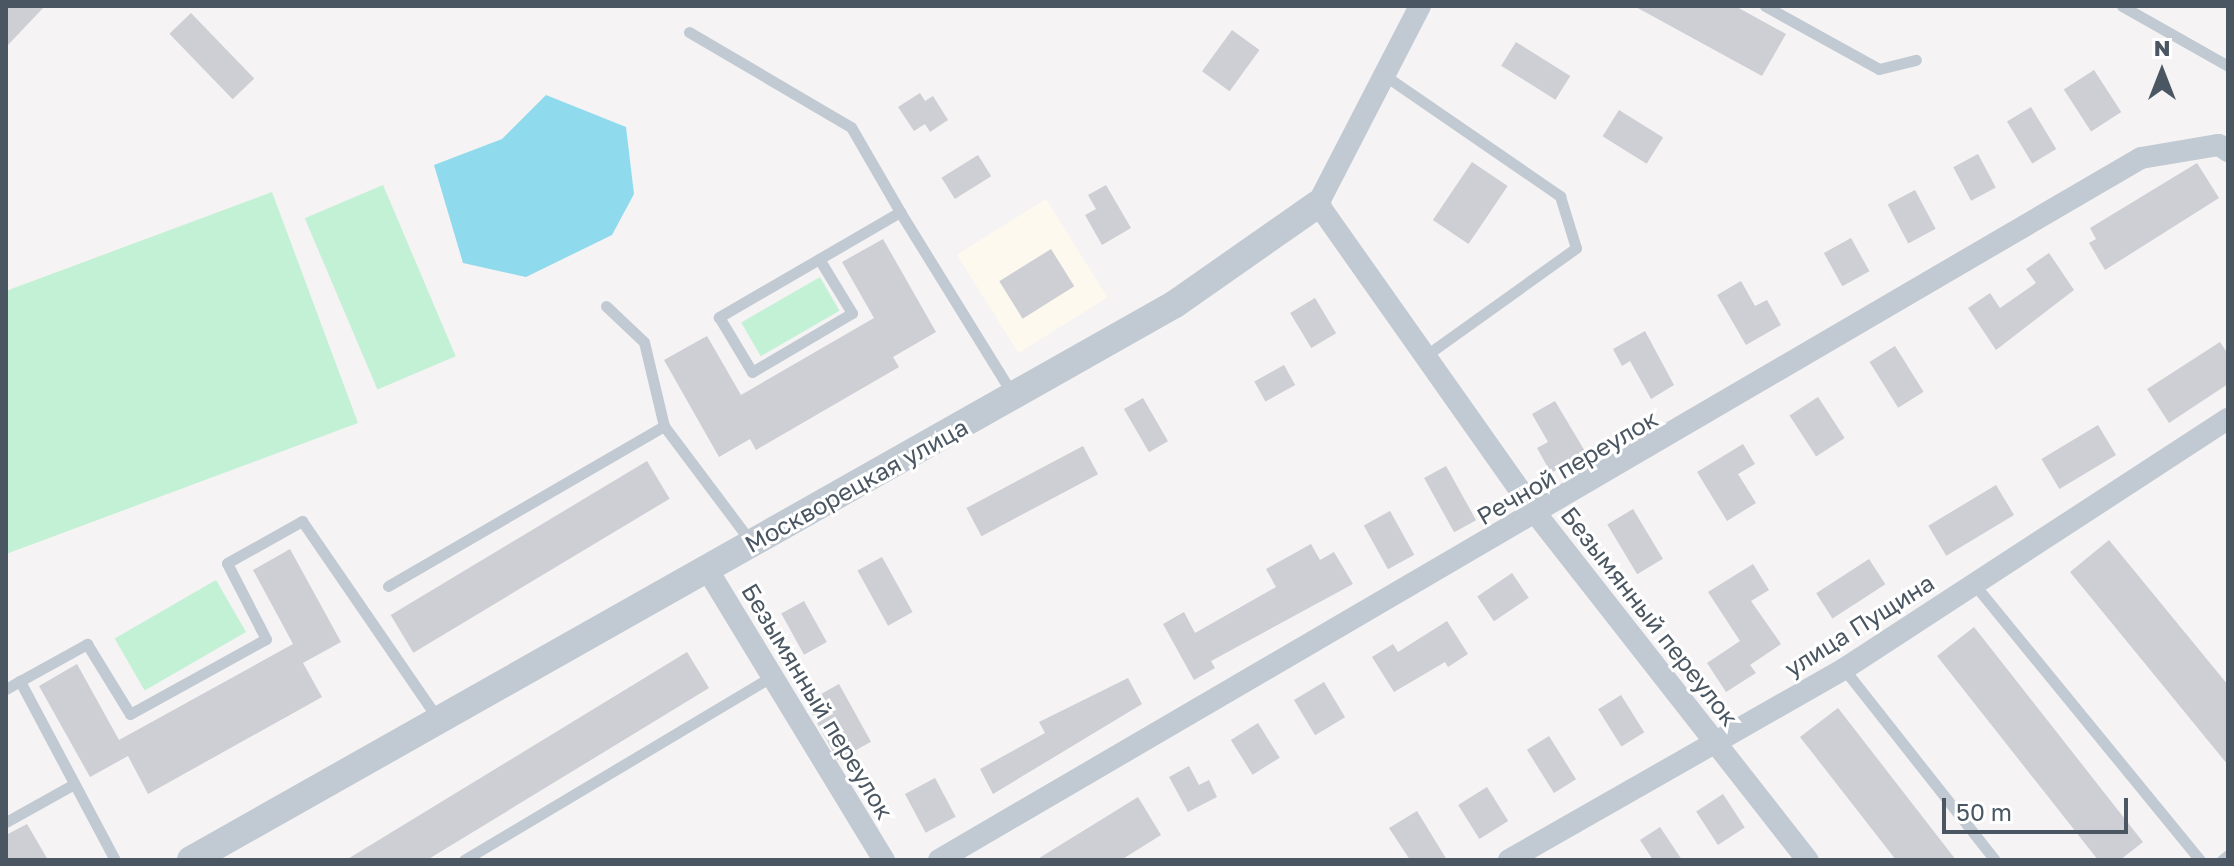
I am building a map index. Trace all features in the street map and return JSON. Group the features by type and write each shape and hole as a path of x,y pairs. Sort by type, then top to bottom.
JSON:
{"street":[{"name":"Москворецкая улица","path":"191,860 1175,304 1318,204 1420,6"},
{"name":"Речной переулок","path":"939,860 1537,515 2141,158 2219,145 2228,151"},
{"name":"Безымянный переулок","path":"1318,204 1537,515 1808,860"},
{"name":"улица Пущина","path":"1509,860 1713,739 1844,669 2228,419"},
{"name":"Безымянный переулок","path":"707,569 884,860"}],"lane":[{"path":"1765,6 1879,69 1916,60"},
{"path":"2122,6 2228,66"},
{"path":"689,32 851,127 1015,397"},
{"path":"1384,75 1560,196 1576,248 1425,356"},
{"path":"819,259 852,313 752,372 719,317 900,212"},
{"path":"606,306 644,342 664,426 752,543"},
{"path":"388,586 664,426"},
{"path":"6,689 87,644 130,714 266,639 227,563 302,521 438,719"},
{"path":"1974,584 2200,860"},
{"path":"1844,669 1995,860"},
{"path":"464,860 773,676"},
{"path":"20,681 115,860"},
{"path":"6,822 74,784"},
{"path":"2222,860 2228,855"}],"shaded area":[{"path":"1046,199 1107,297 1018,353 957,255"}],"green space":[{"path":"383,185 456,356 377,389 305,218"},
{"path":"272,192 358,423 6,554 6,291"},
{"path":"820,277 840,311 761,356 741,322"},
{"path":"216,580 246,632 145,690 115,638"}],"water":[{"path":"546,95 626,127 634,194 612,235 526,277 463,263 434,165 502,139"}],"building":[{"path":"6,6 45,6 6,47"},
{"path":"1634,6 1735,6 1786,34 1762,76"},
{"path":"191,13 254,78 233,99 169,34"},
{"path":"1232,30 1260,50 1230,91 1202,71"},
{"path":"1516,42 1570,76 1555,100 1501,66"},
{"path":"2094,70 2121,112 2091,132 2064,90"},
{"path":"920,93 925,101 933,96 948,120 930,132 925,124 914,131 898,107"},
{"path":"2031,107 2056,149 2032,163 2007,121"},
{"path":"1619,110 1663,138 1647,164 1603,136"},
{"path":"1978,154 1996,188 1971,201 1953,167"},
{"path":"978,155 991,176 955,199 942,178"},
{"path":"1472,162 1508,186 1469,244 1433,220"},
{"path":"2197,163 2219,198 2105,270 2089,243 2096,239 2090,228"},
{"path":"1106,185 1131,228 1102,245 1085,215 1096,209 1088,195"},
{"path":"1915,190 1936,229 1908,243 1888,205"},
{"path":"1851,238 1869,271 1842,286 1824,253"},
{"path":"883,239 936,332 893,357 899,367 756,450 750,439 719,457 664,360 707,336 741,395 874,318 842,262"},
{"path":"1051,249 1074,286 1023,319 999,281"},
{"path":"2049,253 2074,290 1996,350 1968,308 1990,293 2000,308 2036,283 2026,269"},
{"path":"1741,281 1755,306 1767,300 1781,325 1746,345 1717,295"},
{"path":"1315,298 1336,333 1311,348 1290,313"},
{"path":"1645,331 1674,385 1651,399 1630,361 1622,366 1613,349"},
{"path":"2220,342 2228,354 2228,384 2169,423 2147,389"},
{"path":"1895,346 1924,392 1898,408 1870,362"},
{"path":"1284,365 1295,385 1265,402 1254,381"},
{"path":"1818,397 1845,438 1816,457 1789,416"},
{"path":"1143,398 1168,441 1149,452 1124,409"},
{"path":"1555,401 1586,453 1551,473 1537,448 1548,442 1532,414"},
{"path":"2098,425 2116,455 2059,489 2041,459"},
{"path":"1743,444 1755,464 1738,474 1756,503 1727,521 1697,472"},
{"path":"1083,446 1098,474 981,536 966,508"},
{"path":"647,461 670,499 413,653 391,615"},
{"path":"1446,466 1476,520 1454,532 1424,478"},
{"path":"1996,485 2014,515 1946,556 1928,526"},
{"path":"1633,509 1663,559 1637,574 1607,524"},
{"path":"1390,511 1414,555 1388,569 1364,526"},
{"path":"2109,540 2228,685 2228,765 2070,572"},
{"path":"1311,544 1320,560 1334,552 1353,584 1211,661 1215,668 1194,680 1163,624 1184,612 1195,633 1276,587 1266,569"},
{"path":"290,549 341,642 303,663 322,697 148,794 128,756 90,777 39,686 77,664 119,740 293,644 253,570"},
{"path":"882,557 913,612 888,626 858,571"},
{"path":"1869,559 1885,584 1833,618 1816,593"},
{"path":"1753,564 1769,590 1751,601 1781,644 1750,665 1756,673 1726,692 1707,663 1740,641 1708,592"},
{"path":"1512,573 1529,598 1494,621 1477,596"},
{"path":"804,601 827,642 804,655 781,614"},
{"path":"1447,621 1468,654 1448,667 1445,662 1394,692 1372,657 1393,644 1398,652"},
{"path":"1974,627 2143,842 2120,860 2098,860 1937,656"},
{"path":"687,652 709,688 427,860 346,860"},
{"path":"1128,678 1142,704 993,794 980,769 1045,733 1039,722"},
{"path":"1324,682 1345,717 1315,735 1294,700"},
{"path":"839,684 871,742 838,760 806,702"},
{"path":"1621,695 1644,732 1621,747 1598,709"},
{"path":"1838,708 1956,860 1896,860 1800,737"},
{"path":"1258,723 1280,758 1253,775 1231,740"},
{"path":"1549,736 1576,779 1554,793 1527,750"},
{"path":"1189,766 1199,785 1209,780 1217,797 1188,812 1169,777"},
{"path":"935,778 956,817 926,833 905,794"},
{"path":"1487,787 1508,821 1479,839 1458,805"},
{"path":"1723,794 1745,828 1718,845 1696,811"},
{"path":"1138,797 1161,835 1121,860 1036,860"},
{"path":"1417,811 1447,860 1410,860 1389,828"},
{"path":"27,824 48,860 6,860 6,835"},
{"path":"1660,827 1682,860 1653,860 1640,840"}]}
